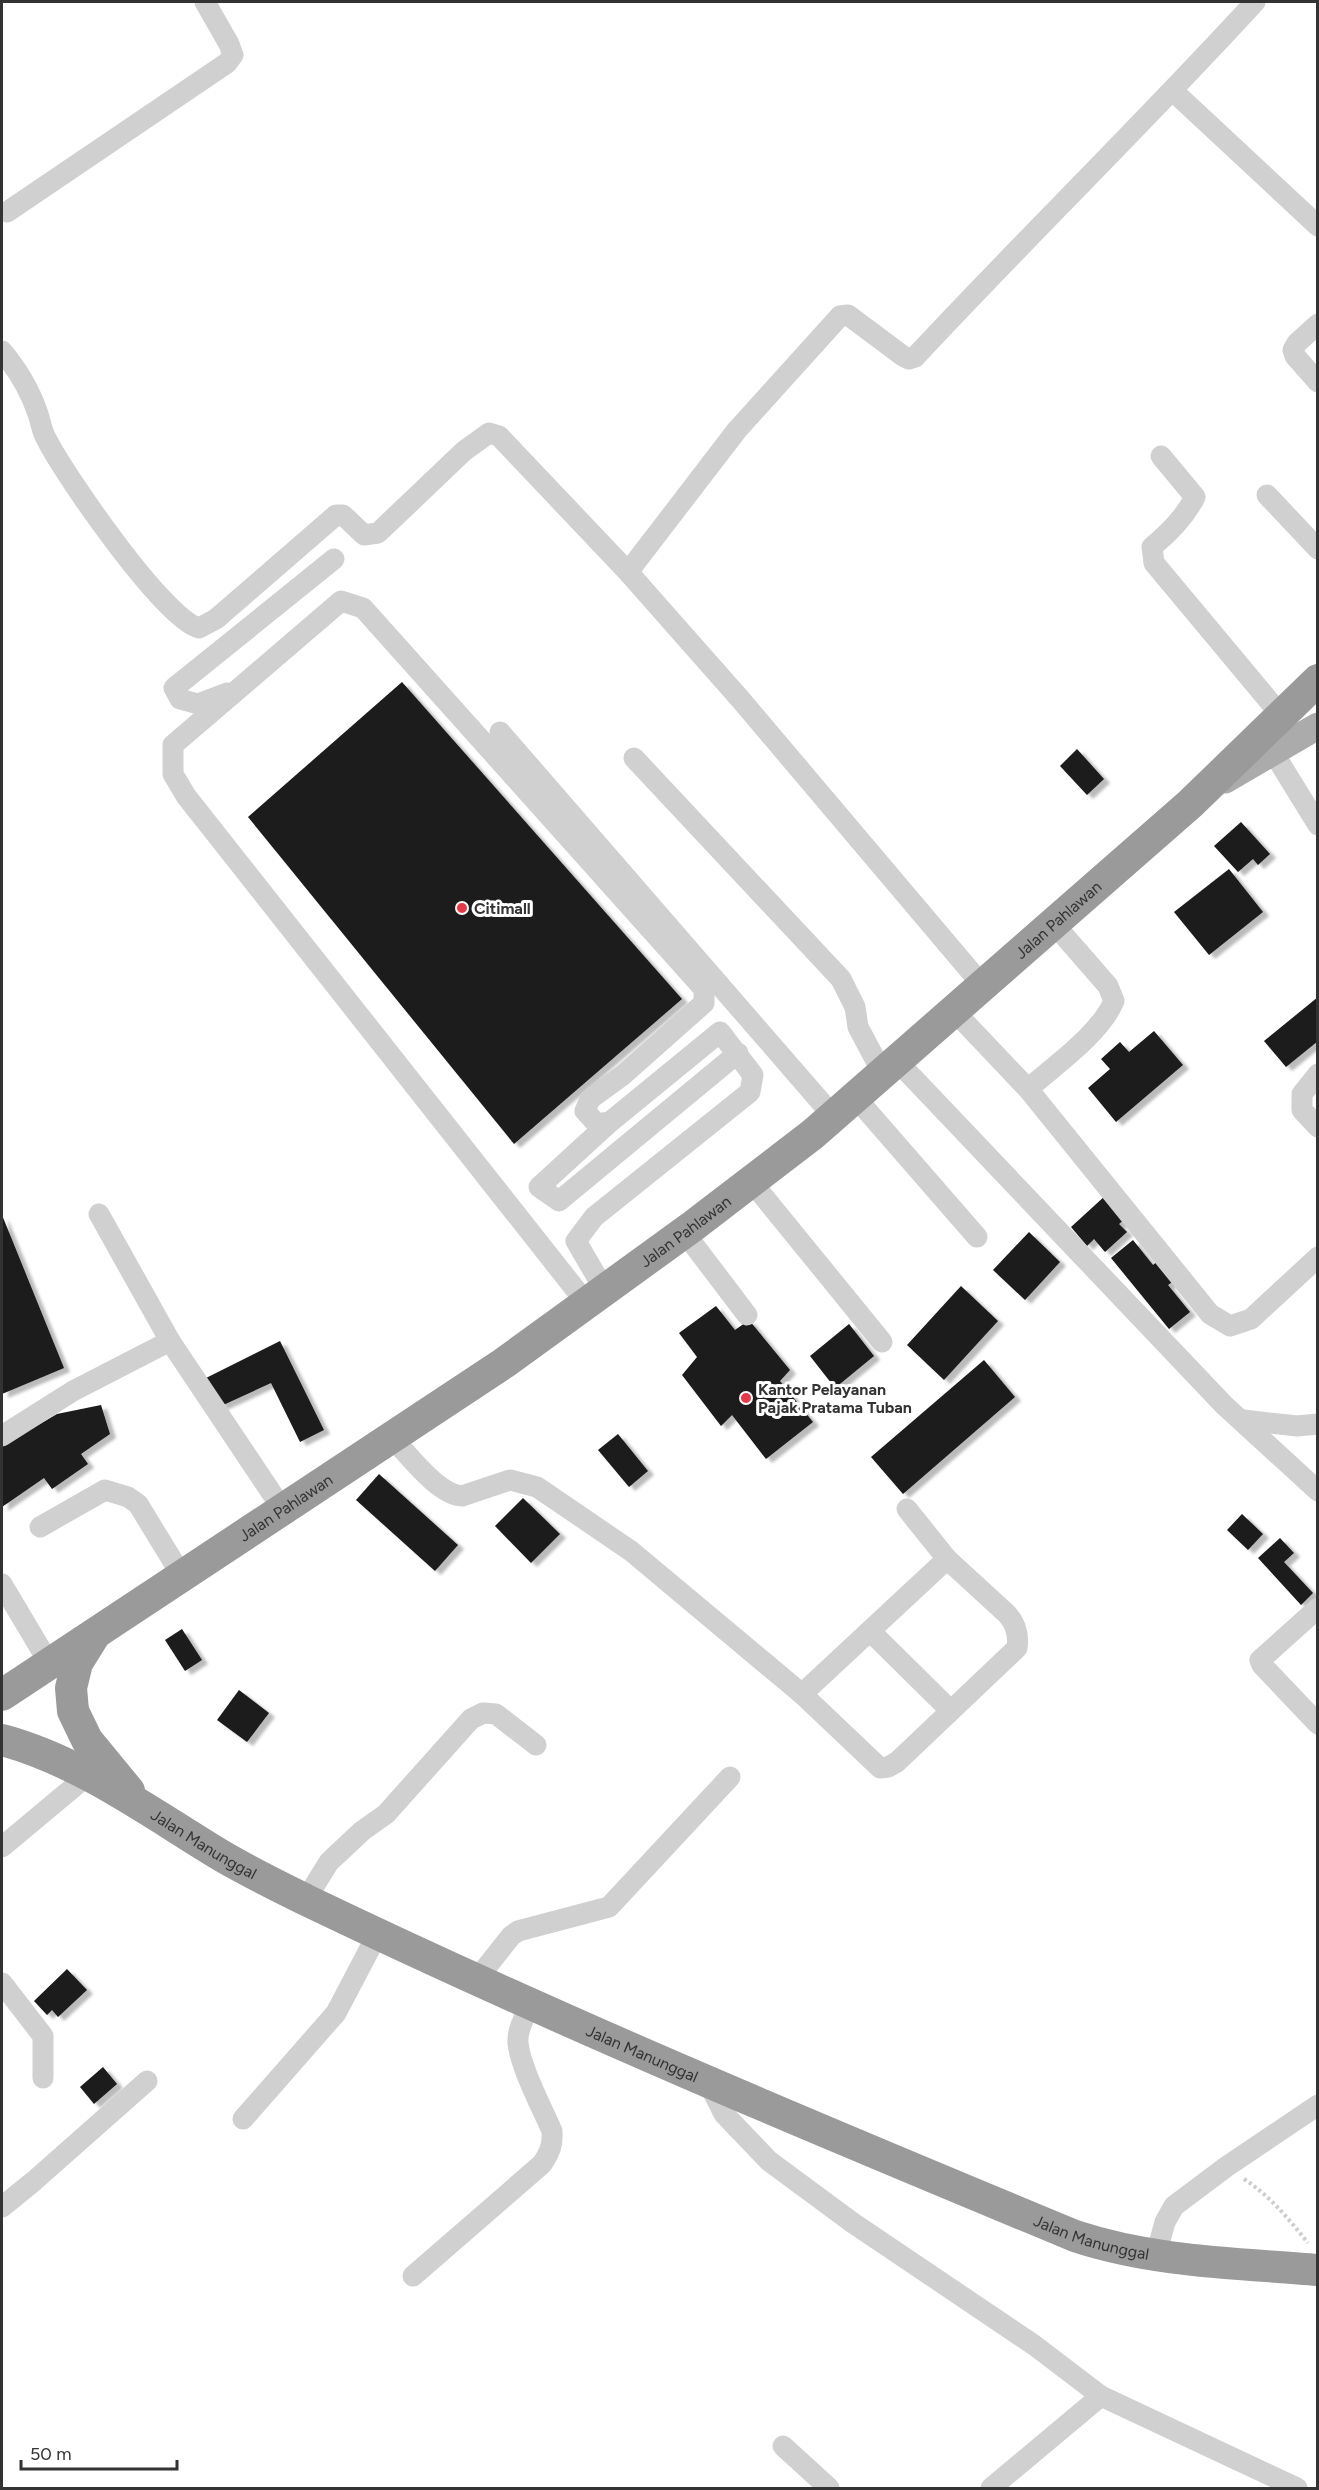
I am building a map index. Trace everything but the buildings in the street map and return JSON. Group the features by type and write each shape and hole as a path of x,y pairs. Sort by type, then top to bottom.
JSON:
{"highway":[{"path":"1190,804 1317,680"},
{"name":"Jalan Pahlawan","path":"9,1690 504,1363 752,1181 845,1108 1190,804"},
{"path":"95,1633 77,1664 71,1688 73,1712 80,1728 99,1755 125,1788 147,1808"},
{"name":"Jalan Manunggal","path":"2,1740 56,1759 147,1808 221,1856 306,1899 477,1979 707,2080 1075,2236 1104,2246 1155,2255 1314,2258"}],"main road":[{"name":"Jalan Pahlawan","path":"1190,804 1317,726"}],"street":[{"path":"7,212 227,63 233,55 205,2"},
{"path":"628,572 737,430 840,316 849,315 903,356 909,359 915,357 1001,264 1173,91 1255,2"},
{"path":"1173,91 1317,226"},
{"path":"1317,324 1297,343 1293,350 1295,356 1317,382"},
{"path":"2,351 29,389 45,437 78,492 148,583 186,623 200,628 216,619 336,515 342,515 364,535 378,533 464,451 489,433 504,439 628,572 741,700 983,986"},
{"path":"1161,456 1195,497 1190,507 1167,535 1152,547 1154,563 1280,714"},
{"path":"1267,495 1317,549"},
{"path":"239,689 198,704 180,699 174,688 334,559"},
{"path":"596,1297 186,796 173,774 173,745 341,601 363,608 704,989 705,1004"},
{"path":"500,732 725,991 977,1237"},
{"path":"1272,752 1317,825"},
{"path":"634,758 841,979 855,1007 858,1027 891,1068 1224,1405 1243,1420 1317,1491"},
{"path":"1028,1089 1078,1045 1109,1013 1114,1001 1108,986 1054,924"},
{"path":"610,1122 597,1124 592,1121 585,1111 590,1099 623,1075 705,1004 725,991"},
{"path":"955,1012 1028,1089 1210,1314 1230,1326 1251,1319 1317,1257"},
{"path":"596,1297 576,1241 594,1217 750,1092 753,1075 738,1053 720,1032 610,1122 539,1186 559,1201 738,1053"},
{"path":"1317,1074 1302,1094 1302,1110 1317,1127"},
{"path":"752,1181 882,1342"},
{"path":"99,1214 170,1341 283,1510"},
{"path":"684,1232 747,1315"},
{"path":"2,1436 73,1391 170,1341"},
{"path":"1243,1420 1297,1426 1317,1424"},
{"path":"392,1438 436,1484 455,1495 462,1496 510,1480 537,1487 630,1551 802,1694 880,1768 897,1762 1017,1648 1018,1639 1013,1621 947,1559 907,1509"},
{"path":"40,1527 105,1490 118,1493 138,1504 182,1576"},
{"path":"802,1694 947,1559"},
{"path":"2,1584 49,1663"},
{"path":"1316,1719 1262,1665 1260,1660 1317,1608"},
{"path":"870,1631 950,1710"},
{"path":"306,1899 329,1862 394,1805 471,1719 483,1713 496,1714 536,1745"},
{"path":"2,1847 87,1776"},
{"path":"477,1979 511,1936 518,1931 609,1907 730,1777"},
{"path":"243,2119 336,2013 378,1933"},
{"path":"2,1983 43,2036 43,2078"},
{"path":"412,2276 542,2164 549,2153 553,2142 552,2131 522,2060 518,2043 523,2021 532,2004"},
{"path":"707,2080 724,2114 769,2161 853,2223 1034,2345 1101,2396 1297,2488"},
{"path":"2,2207 147,2081"},
{"path":"1155,2255 1165,2222 1174,2206 1226,2167 1317,2105"},
{"path":"991,2488 1101,2396"},
{"path":"783,2446 829,2488"},
{"path":"1311,2488 1317,2486"}],"path":[{"path":"1226,2167 1262,2191 1282,2211 1314,2258"}],"place":[{"name":"Citimall","path":"462,908"},
{"name":"Kantor Pelayanan Pajak Pratama Tuban","path":"746,1398"}]}
